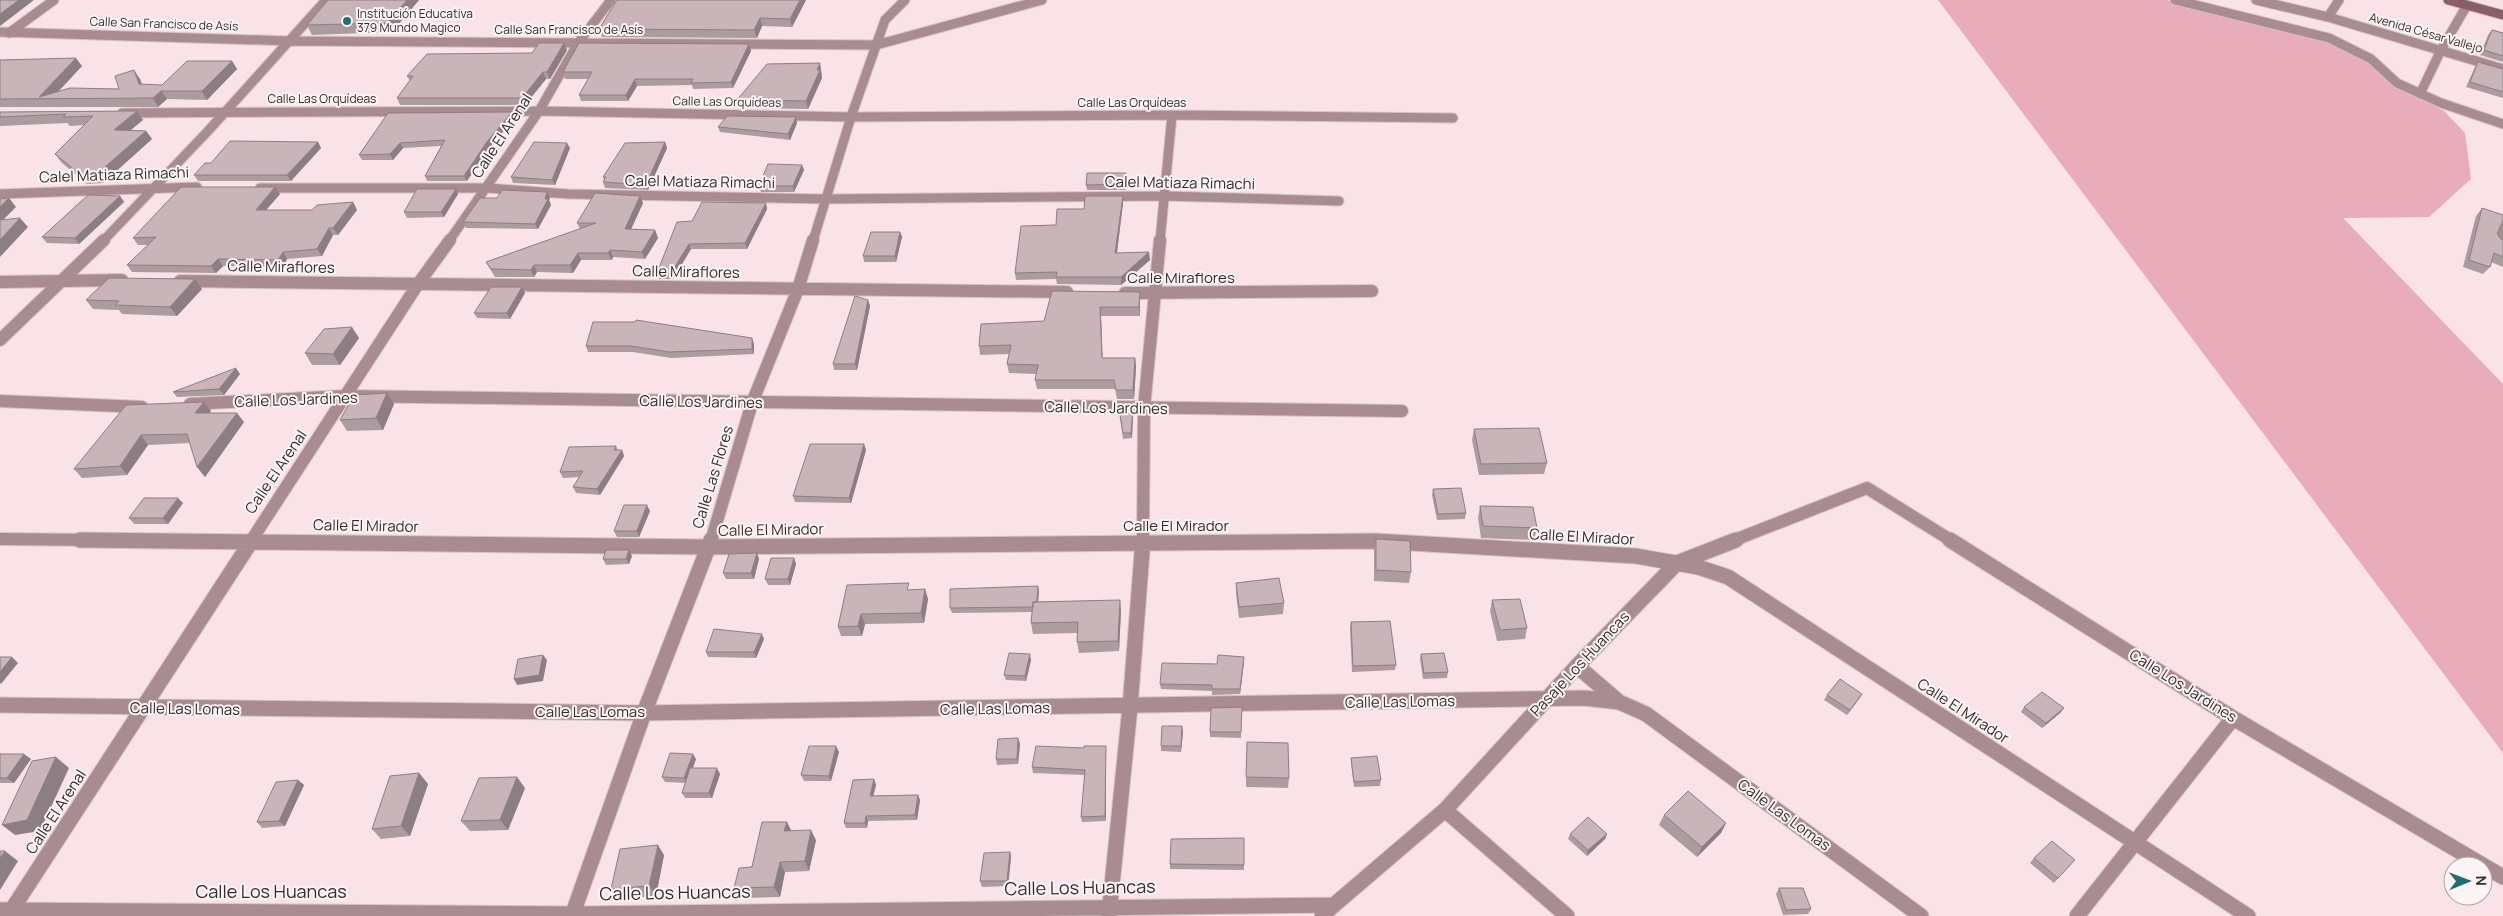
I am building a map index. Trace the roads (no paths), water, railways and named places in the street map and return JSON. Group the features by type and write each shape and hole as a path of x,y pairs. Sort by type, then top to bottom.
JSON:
{"main road":[{"path":"2448,0 2503,16"}],"street":[{"path":"0,40 54,0"},
{"path":"0,340 67,279 156,187 326,0"},
{"name":"Calle El Arenal","path":"9,913 249,541 418,284 488,188 539,111 578,43 611,0"},
{"name":"Calle Las Flores","path":"572,915 644,713 708,547 752,403 798,289 825,199 885,20 905,0"},
{"name":"Calle San Francisco de Asís","path":"0,32 290,41 876,45 1042,0"},
{"path":"2175,0 2329,38 2371,59 2397,83 2420,94 2503,124"},
{"name":"Avenida César Vallejo","path":"2256,0 2328,17 2503,69"},
{"path":"2328,17 2339,0"},
{"path":"2420,94 2441,50 2467,5"},
{"name":"Calle Las Orquídeas","path":"107,113 539,111 852,116 1172,115 1453,118"},
{"path":"1109,912 1130,707 1142,542 1144,408 1172,115"},
{"name":"Calel Matiaza Rimachi","path":"0,194 156,187 205,187"},
{"name":"Calel Matiaza Rimachi","path":"244,188 488,188 568,194 825,199 1164,196 1339,201"},
{"path":"2501,241 2503,228"},
{"path":"0,282 67,279 135,280"},
{"name":"Calle Miraflores","path":"164,280 1076,292"},
{"name":"Calle Miraflores","path":"1116,293 1372,291"},
{"name":"Calle Los Jardines","path":"174,405 346,396 1402,411"},
{"path":"0,401 155,406"},
{"name":"Calle Los Jardines","path":"1868,488 2234,718 2503,877"},
{"name":"Pasaje Los Huancas","path":"1334,904 1445,810 1577,666 1677,563 1868,488"},
{"name":"Calle El Mirador","path":"0,539 708,547 1375,541 1636,556 1698,567 1728,577 2248,916"},
{"path":"1577,666 1619,702"},
{"name":"Calle Las Lomas","path":"0,705 644,713 1130,707 1584,698 1619,702 1646,714 1921,916"},
{"path":"2077,916 2134,841 2234,718"},
{"path":"1445,810 1567,916"},
{"path":"1322,916 1334,904"},
{"name":"Calle Los Huancas","path":"9,913 572,915 1109,912 1334,904"}],"place":[{"name":"Institución Educativa 379 Mundo Magico","path":"347,21"}]}
